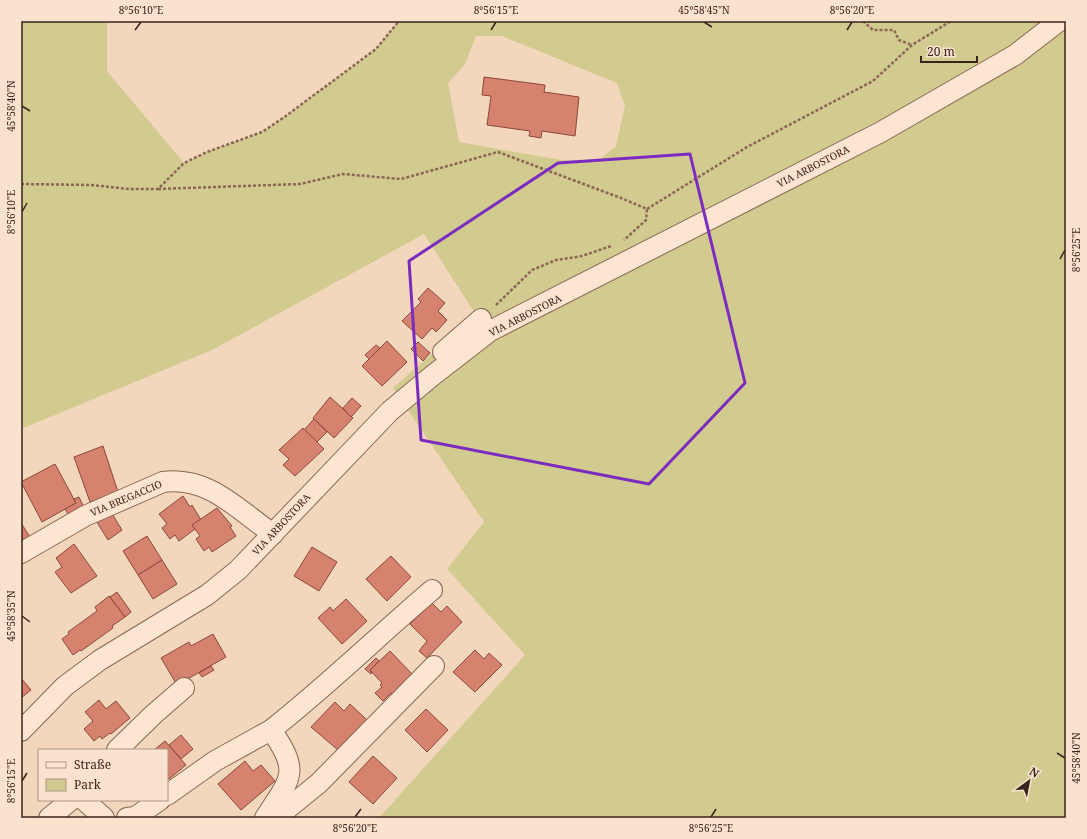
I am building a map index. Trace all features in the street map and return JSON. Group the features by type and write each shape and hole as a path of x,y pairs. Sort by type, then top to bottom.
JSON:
{"street":[{"name":"VIA ARBOSTORA","path":"21,731 65,686 100,660 207,595 238,570 390,411 490,331 881,132 1015,55 1059,21"},
{"path":"432,376 430,363 481,319"},
{"name":"VIA BREGACCIO","path":"21,553 85,516 163,482 175,480 189,481 208,488 273,534"},
{"path":"168,794 214,762 271,730 312,698 382,633 432,590"},
{"path":"276,818 319,783 434,666"},
{"path":"118,749 154,714 184,688"},
{"path":"265,818 285,787 290,771 289,760 271,730"},
{"path":"49,818 70,801"},
{"path":"85,801 104,818"},
{"path":"127,818 135,817 159,801"}],"path":[{"path":"158,190 184,163 207,152 262,132 283,118 376,49 399,21"},
{"path":"863,21 873,30 894,30 899,40 912,45"},
{"path":"647,209 747,147 873,81 912,45 951,21"},
{"path":"21,184 91,185 158,190 300,184 343,174 401,179 498,152 647,209"},
{"path":"620,243 646,220 647,209"},
{"path":"481,319 532,270 556,260 582,256 614,245"}],"highlighted area":[{"path":"690,154 745,383 649,484 421,440 409,261 558,163"}],"green space":[{"path":"21,21 107,21 107,71 184,163 207,152 262,132 376,49 399,21 1066,21 1066,818 379,818 525,655 447,569 484,522 393,388 476,315 424,234 212,350 21,429","holes":["476,36 502,36 617,83 625,106 616,146 596,162 561,160 459,142 448,83 465,64"]}],"building":[{"path":"484,77 545,85 544,92 579,97 575,136 542,131 541,138 529,136 530,131 487,125 491,96 482,95"},
{"path":"428,288 445,303 438,311 447,320 436,332 432,328 422,339 402,321 421,302 418,299"},
{"path":"387,341 407,362 382,386 362,366"},
{"path":"418,342 430,353 423,361 411,349"},
{"path":"376,345 380,348 369,359 365,355"},
{"path":"330,397 353,418 334,438 313,418"},
{"path":"352,398 361,406 351,417 343,408"},
{"path":"314,419 327,432 317,442 304,430"},
{"path":"303,428 324,449 295,476 283,465 289,459 279,450"},
{"path":"103,446 118,492 90,502 74,457"},
{"path":"55,464 76,503 42,522 21,482"},
{"path":"183,496 190,507 192,505 201,520 192,525 195,529 179,541 175,535 170,539 162,528 167,524 159,514"},
{"path":"79,497 86,512 71,519 65,509 76,503 74,499"},
{"path":"217,508 232,526 230,527 236,536 212,552 209,547 204,551 196,539 200,536 192,525"},
{"path":"111,512 122,530 108,540 95,519"},
{"path":"21,523 30,537 21,543"},
{"path":"147,536 162,560 138,575 123,551"},
{"path":"74,544 97,576 71,593 55,572 62,567 56,558"},
{"path":"312,547 337,562 319,591 294,576"},
{"path":"391,556 411,577 387,601 366,579"},
{"path":"162,560 177,584 153,599 138,575"},
{"path":"117,592 131,612 125,617 110,597"},
{"path":"109,596 125,617 112,626 113,628 73,655 62,639 69,634 68,632 97,611 95,607"},
{"path":"346,599 367,621 342,644 318,618 330,607 333,611"},
{"path":"432,603 441,612 447,606 462,622 427,658 419,651 427,641 410,624"},
{"path":"213,634 226,657 177,685 161,658 189,642 191,646"},
{"path":"475,650 484,659 489,653 502,665 475,692 453,672"},
{"path":"390,651 412,674 410,676 413,680 398,695 394,692 392,694 391,693 383,701 375,693 382,687 380,685 382,683 370,670"},
{"path":"376,658 379,661 370,670 372,673 371,674 365,669"},
{"path":"211,666 214,670 202,677 199,673"},
{"path":"21,678 31,690 21,698"},
{"path":"99,700 106,709 116,701 130,718 111,734 110,733 102,739 100,736 94,741 84,729 93,721 85,712"},
{"path":"335,702 344,711 350,704 367,720 338,750 311,727"},
{"path":"426,709 448,730 427,752 405,730"},
{"path":"181,735 193,749 181,759 169,745"},
{"path":"165,741 186,765 169,779 168,749 155,749"},
{"path":"373,756 397,778 373,804 349,782"},
{"path":"245,761 253,771 261,765 275,781 241,810 218,784"}]}
